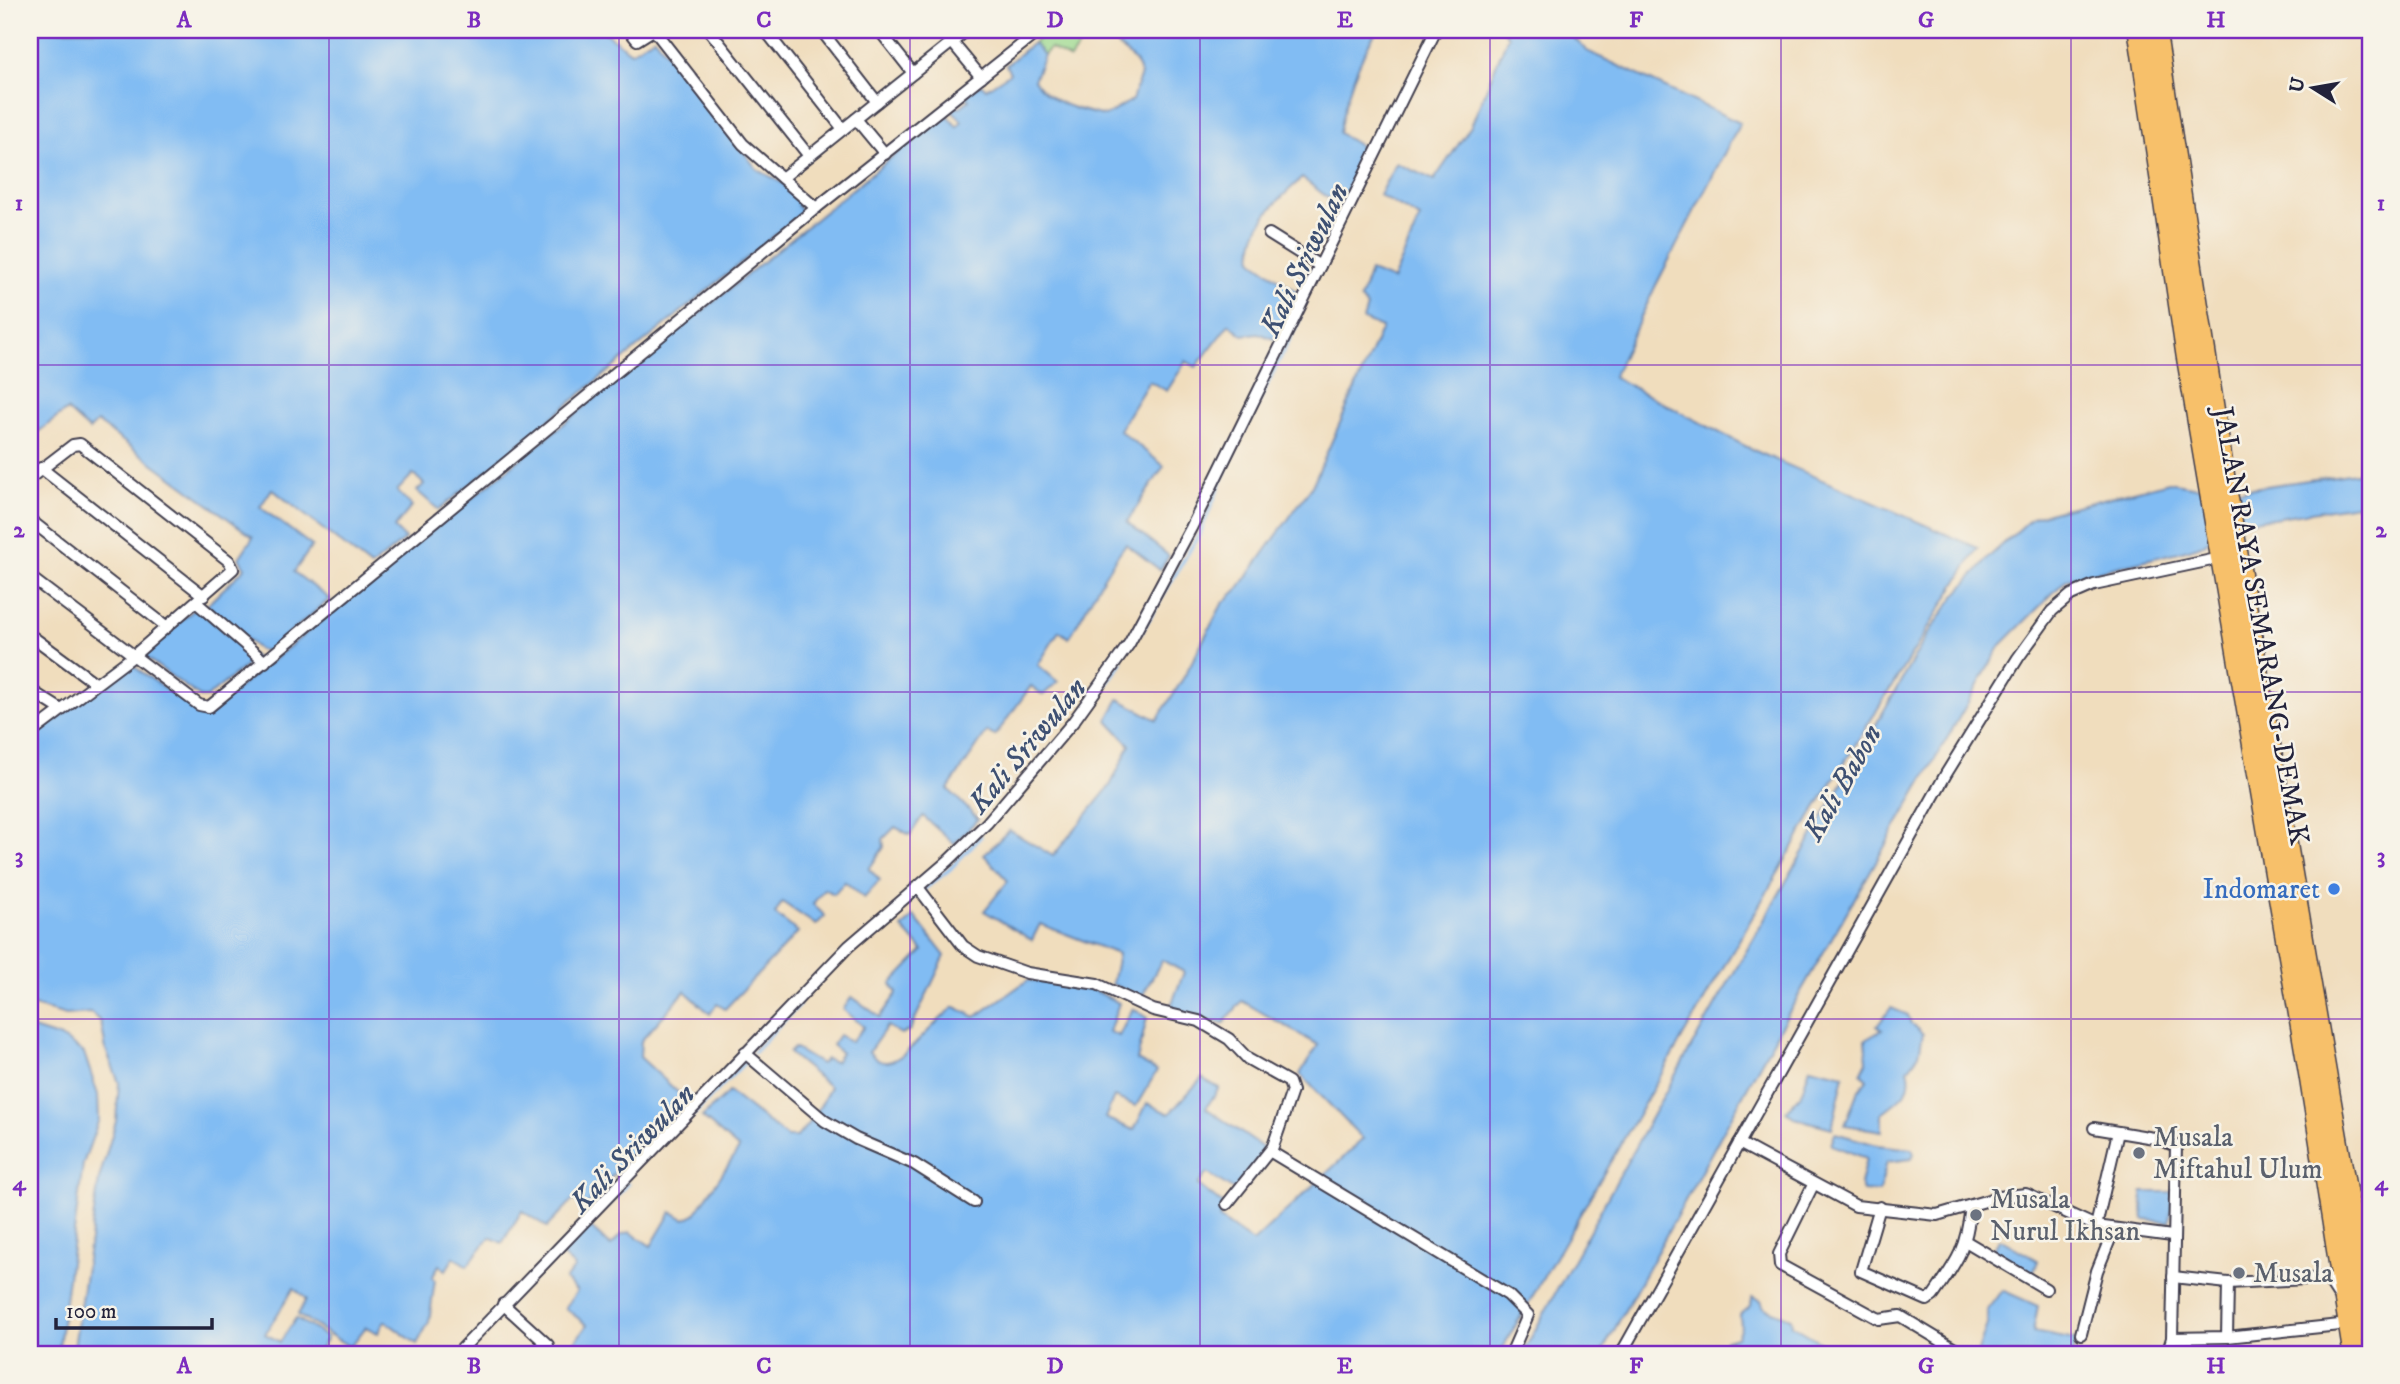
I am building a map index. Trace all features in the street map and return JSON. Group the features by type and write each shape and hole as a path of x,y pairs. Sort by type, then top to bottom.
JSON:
{"highway":[{"name":"JALAN RAYA SEMARANG-DEMAK","path":"2139,30 2216,481"},
{"name":"JALAN RAYA SEMARANG-DEMAK","path":"2155,30 2224,546 2354,1354"},
{"name":"JALAN RAYA SEMARANG-DEMAK","path":"2224,546 2370,1334"}],"street":[{"path":"629,30 637,40 653,30 743,144 761,163 816,208"},
{"path":"709,30 809,156"},
{"path":"765,30 843,129"},
{"path":"821,30 877,102"},
{"path":"879,30 913,73"},
{"path":"942,30 981,78"},
{"path":"782,178 967,30"},
{"path":"30,577 132,657 204,708 209,707 816,208 1040,30"},
{"path":"457,1354 503,1304 608,1200 849,946 987,823 1073,722 1129,644 1191,528 1436,30"},
{"path":"856,118 885,155"},
{"path":"1269,234 1320,266"},
{"path":"30,478 73,445 79,444 229,561 232,572 132,657 30,734"},
{"path":"41,468 201,600 265,662"},
{"path":"30,520 167,627"},
{"path":"1620,1354 1946,774 2018,658 2052,611 2071,595 2094,585 2224,546"},
{"path":"30,635 95,683"},
{"path":"30,690 60,709"},
{"path":"917,886 962,946 978,956 1027,973 1097,984 1153,1010 1199,1021 1228,1039 1248,1059 1289,1082 1292,1091 1271,1149 1227,1204"},
{"path":"745,1053 825,1121 923,1168 974,1202"},
{"path":"2094,1128 2154,1138 2176,1146 2172,1236 2172,1338 2167,1354"},
{"path":"2096,1226 2118,1132"},
{"path":"1739,1143 1851,1205 1932,1215 2026,1194 2096,1226 2172,1236"},
{"path":"1271,1149 1273,1155 1390,1222 1508,1295 1528,1315 1511,1354"},
{"path":"1813,1185 1779,1254 1780,1265 1879,1319 1900,1316 1963,1354"},
{"path":"1880,1207 1861,1271 1897,1289 1929,1299 1961,1257 1971,1206"},
{"path":"2081,1334 2097,1271 2115,1229"},
{"path":"1966,1242 2046,1289"},
{"path":"2173,1277 2228,1283 2327,1278 2337,1295 2344,1296"},
{"path":"2227,1336 2228,1283"},
{"path":"503,1304 548,1345"},
{"path":"2172,1338 2227,1336 2349,1324"}],"green space":[{"path":"1049,30 1101,32 1087,34 1070,59 1050,48 1044,55 1033,43"}],"water":[{"path":"30,30 601,30 631,52 654,37 757,169 782,183 803,200 797,205 803,212 439,510 417,491 424,484 413,474 397,491 412,506 394,528 405,539 371,567 272,489 260,507 312,546 294,572 330,599 268,651 259,650 207,605 245,568 239,558 253,537 97,422 89,430 67,410 30,438"},
{"path":"1099,30 1377,30 1353,79 1339,133 1367,150 1339,206 1302,178 1274,205 1260,225 1255,236 1253,261 1300,294 1276,340 1258,333 1243,335 1229,324 1196,367 1186,361 1167,391 1149,381 1119,430 1164,466 1127,522 1169,556 1160,570 1126,544 1069,638 1059,631 1038,665 1058,682 1043,695 1031,686 995,736 987,732 948,789 978,819 954,844 923,816 910,835 895,827 883,839 884,847 869,869 880,880 864,898 845,882 834,894 824,889 813,904 825,916 816,925 782,902 775,914 798,932 725,1009 717,1004 710,1014 685,991 641,1041 640,1057 682,1096 584,1208 574,1199 547,1227 522,1211 502,1243 490,1237 467,1266 454,1257 446,1270 439,1265 432,1278 435,1280 429,1322 417,1344 385,1321 378,1333 366,1327 350,1347 298,1315 306,1299 294,1288 265,1334 280,1342 296,1318 327,1337 318,1354 73,1354 99,1179 116,1121 119,1083 106,1050 101,1022 91,1013 66,1015 30,1005 30,740 129,663 204,716 946,113 957,127 962,121 951,109 955,105 959,108 969,100 966,96 981,84 986,89 1010,73 1006,65 1033,43 1044,55 1034,80 1048,95 1075,108 1105,116 1132,100 1141,74 1134,60"},
{"path":"1502,30 1574,30 1574,38 1587,51 1740,123 1655,287 1613,377 1751,449 1978,548 1811,816 1499,1354 566,1354 587,1325 565,1308 577,1291 565,1280 575,1267 560,1254 589,1226 611,1246 620,1235 630,1232 651,1246 671,1212 685,1219 695,1214 739,1149 702,1117 729,1092 787,1137 797,1137 816,1114 830,1087 789,1053 794,1048 821,1064 826,1059 835,1062 841,1053 832,1045 839,1035 851,1042 864,1027 843,1009 852,997 880,1017 897,993 891,984 923,951 902,928 914,916 945,956 910,1030 901,1034 887,1026 869,1052 879,1061 895,1060 955,1007 975,1017 1028,980 1094,990 1119,1003 1109,1032 1119,1036 1133,1008 1147,1018 1137,1060 1157,1071 1136,1106 1114,1097 1105,1118 1134,1130 1147,1103 1169,1114 1202,1078 1219,1088 1206,1108 1266,1150 1234,1190 1207,1173 1198,1185 1225,1206 1219,1218 1253,1242 1363,1139 1300,1074 1318,1045 1242,1001 1223,1024 1169,1011 1184,972 1162,960 1141,998 1112,984 1118,954 1040,924 1032,940 984,911 1008,881 984,855 1009,830 1053,856 1110,786 1130,745 1107,720 1119,699 1157,720 1184,677 1222,604 1239,588 1312,486 1382,328 1363,320 1367,307 1360,299 1370,271 1393,280 1420,218 1379,195 1396,163 1434,180 1471,126 1508,36"},
{"name":"Kali Babon","path":"2370,471 2370,503 2227,525 2204,544 2067,579 2001,645 1781,1026 1601,1354 1522,1354 1657,1107 1926,637 1954,597 1991,555 2033,517 2169,482 2225,492"},
{"path":"196,608 256,658 207,697 200,697 141,654"},
{"path":"1891,1008 1908,1015 1911,1024 1923,1034 1919,1054 1908,1069 1910,1077 1907,1090 1882,1113 1882,1131 1845,1125 1857,1093 1867,1079 1861,1073 1867,1061 1865,1040 1882,1030 1877,1026"},
{"path":"30,1028 64,1039 84,1053 98,1095 99,1119 83,1164 58,1354 30,1354"},
{"path":"1810,1067 1844,1075 1832,1128 1795,1118 1786,1111 1801,1095"},
{"path":"1835,1133 1877,1145 1912,1149 1914,1154 1911,1159 1887,1162 1879,1192 1863,1191 1860,1184 1866,1158 1831,1145"},
{"path":"2142,1192 2173,1192 2170,1222 2144,1220"},
{"path":"2000,1239 2038,1261 2031,1277 1991,1253"},
{"path":"2002,1290 2038,1306 2033,1332 2076,1340 2072,1354 1977,1354 1987,1324 1987,1310"},
{"path":"1752,1297 1761,1300 1764,1308 1791,1318 1792,1325 1840,1354 1730,1354 1723,1349 1725,1340 1737,1337 1741,1326 1740,1315 1751,1306"}],"waterway":[{"name":"Kali Sriwulan","path":"1141,632 1201,531 1229,462 1300,318"},
{"name":"Kali Sriwulan","path":"1080,722 1122,662"},
{"name":"Kali Sriwulan","path":"1023,788 1068,736"},
{"name":"Kali Sriwulan","path":"906,903 950,869 981,836"},
{"name":"Kali Sriwulan","path":"754,1052 799,1005"},
{"name":"Kali Sriwulan","path":"693,1115 749,1058"},
{"name":"Kali Sriwulan","path":"604,1209 628,1184"}],"place":[{"name":"Indomaret","path":"2334,889"},
{"name":"Musala Miftahul Ulum","path":"2139,1153"},
{"name":"Musala Nurul Ikhsan","path":"1976,1215"},
{"name":"Musala","path":"2239,1273"}]}
